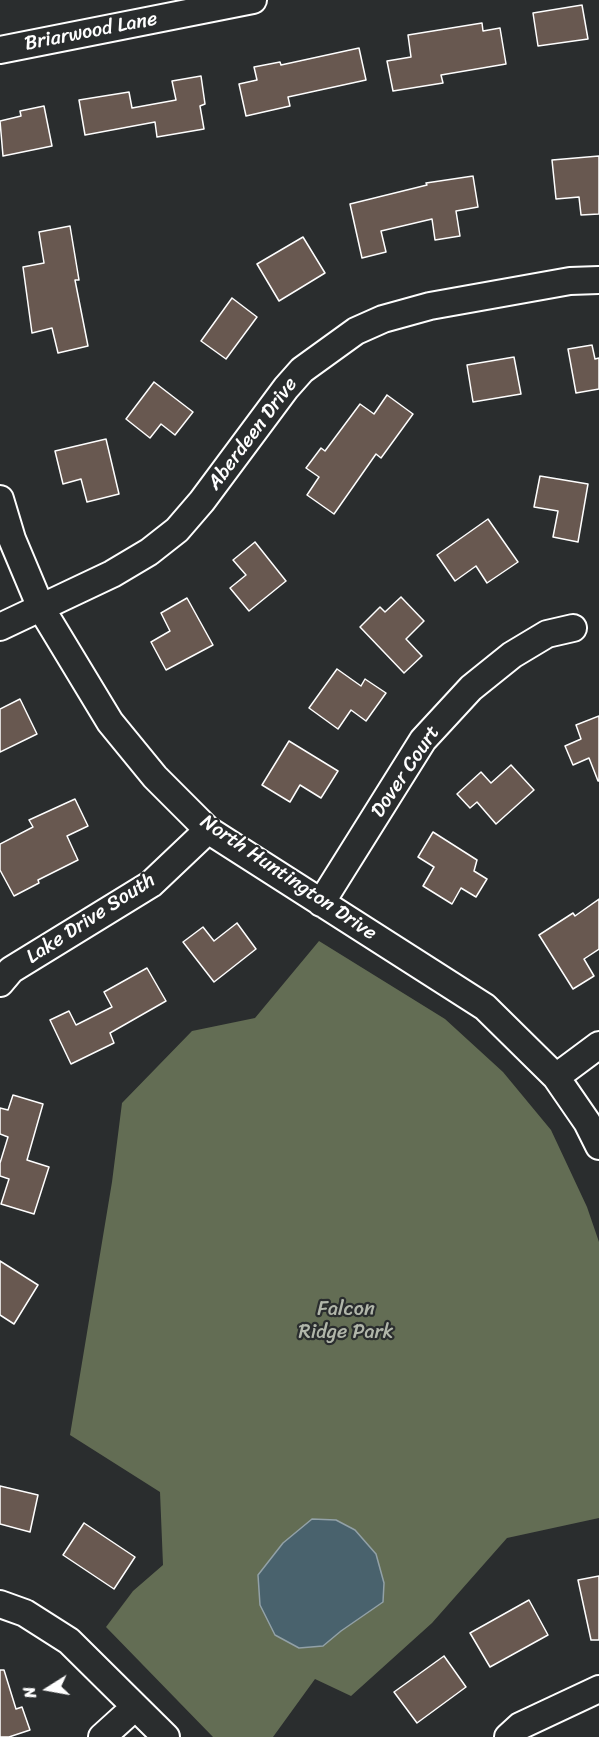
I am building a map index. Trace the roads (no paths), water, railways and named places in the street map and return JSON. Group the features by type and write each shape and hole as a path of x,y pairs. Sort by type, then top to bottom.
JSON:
{"street":[{"name":"Briarwood Lane","path":"0,50 254,0"},
{"name":"Aberdeen Drive","path":"0,627 112,574 149,552 177,530 202,501 286,388 310,363 356,331 383,319 430,306 570,281 599,280"},
{"name":"North Huntington Drive","path":"0,499 12,539 41,608 117,732 155,777 208,830 485,1007 556,1077 587,1122 599,1146"},
{"name":"Dover Court","path":"321,903 423,740 471,688 512,655 547,634 573,628"},
{"name":"Lake Drive South","path":"0,983 11,970 152,884 208,830"},
{"path":"556,1077 599,1046"},
{"path":"0,1604 24,1613 69,1641 134,1708 166,1737"},
{"path":"508,1737 520,1726 599,1689"},
{"path":"102,1737 134,1708"}],"water":[{"path":"312,1519 336,1520 355,1530 376,1554 384,1583 383,1602 323,1646 299,1648 275,1635 260,1605 258,1575 283,1543"}],"park label":[{"name":"Falcon Ridge Park","path":"346,1322"}]}
